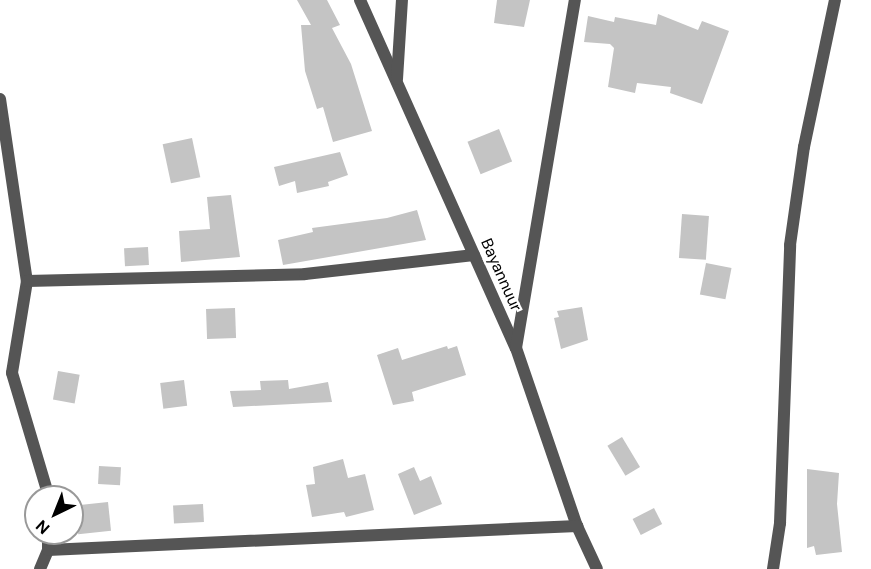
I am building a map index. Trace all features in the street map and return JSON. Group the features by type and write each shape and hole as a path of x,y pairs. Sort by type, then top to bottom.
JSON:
{"street":[{"name":"Bayannuur","path":"360,0 516,348 577,526 597,569"},
{"path":"397,83 402,0"},
{"path":"516,348 574,0"},
{"path":"773,569 782,490 790,245 804,147 835,0"},
{"path":"0,99 27,281 12,373 45,485"},
{"path":"27,281 305,274 474,255"},
{"path":"48,550 577,526"},
{"path":"40,569 48,545"}],"building":[{"path":"297,0 327,0 340,25 332,28 351,64 372,131 333,142 323,107 317,109 305,71 301,25 311,25"},
{"path":"497,0 530,0 524,27 494,23"},
{"path":"658,14 698,30 702,21 729,31 702,104 670,93 671,87 637,83 635,93 608,87 614,48 610,44 584,42 588,16 614,22 615,17 656,25"},
{"path":"499,129 512,161 481,174 467,142"},
{"path":"192,138 200,177 171,183 163,144"},
{"path":"340,152 348,175 328,182 329,186 297,193 295,181 279,186 274,167"},
{"path":"231,195 240,257 181,262 179,231 210,229 207,197"},
{"path":"417,210 426,240 283,265 278,240 313,232 312,228 387,218"},
{"path":"682,214 709,216 706,260 679,258"},
{"path":"148,247 149,265 125,266 124,248"},
{"path":"706,263 732,268 725,299 700,294"},
{"path":"582,307 588,340 561,349 554,318 559,317 557,311"},
{"path":"235,308 236,338 207,339 206,309"},
{"path":"447,346 448,349 457,346 466,375 412,392 414,401 393,405 377,355 398,348 402,360"},
{"path":"58,371 80,375 75,403 53,400"},
{"path":"184,380 187,406 163,409 160,383"},
{"path":"288,380 289,389 328,382 332,402 233,407 230,391 261,390 260,381"},
{"path":"622,437 640,467 625,476 607,446"},
{"path":"343,459 348,478 365,474 374,510 346,517 344,512 312,517 306,485 315,484 313,467"},
{"path":"99,466 121,467 120,485 98,484"},
{"path":"414,467 420,481 431,476 442,504 414,515 398,474"},
{"path":"807,469 839,473 837,504 842,552 816,555 814,546 807,548"},
{"path":"108,502 111,531 84,534 84,505"},
{"path":"203,504 204,522 174,524 173,506"},
{"path":"654,508 662,524 641,535 633,519"}]}
